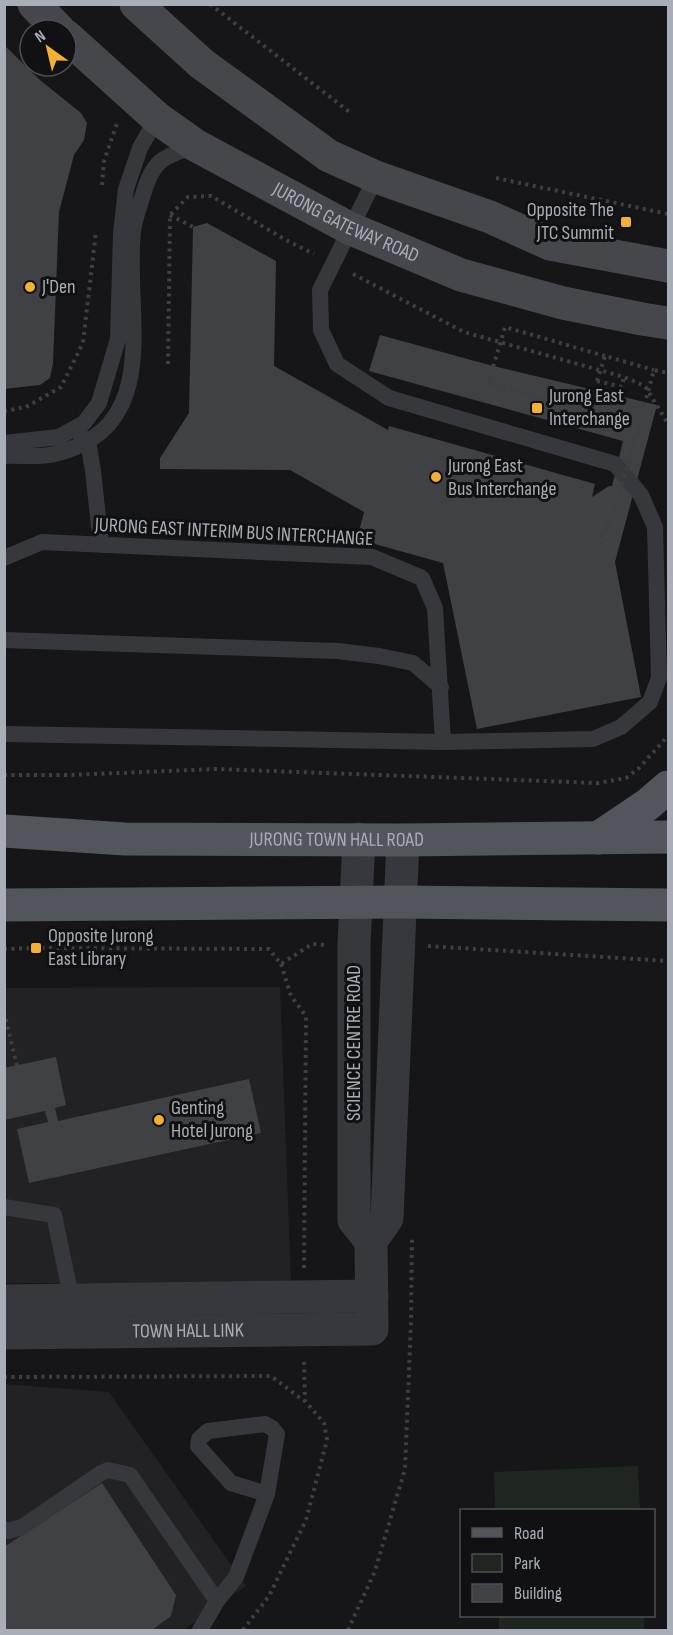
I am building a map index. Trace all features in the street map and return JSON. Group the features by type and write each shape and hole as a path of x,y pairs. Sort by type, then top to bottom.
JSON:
{"main road":[{"path":"34,4 47,18"},
{"path":"136,4 202,64 329,156 376,177 490,217 550,244 669,266"},
{"name":"JURONG GATEWAY ROAD","path":"78,47 157,118 195,145 350,228 461,275 563,303 655,321"},
{"path":"655,321 661,357"},
{"path":"598,838 647,806 669,787"},
{"name":"JURONG TOWN HALL ROAD","path":"4,831 126,838 403,840 669,837"},
{"path":"4,905 400,902 669,905"}],"street":[{"name":"SCIENCE CENTRE ROAD","path":"359,839 354,957 354,1220 371,1241 387,1218 403,840"},
{"path":"371,1241 372,1296"},
{"name":"TOWN HALL LINK","path":"4,1301 372,1296 372,1329 4,1333"}],"lane":[{"path":"4,456 53,455 84,444 106,426 123,404 132,379 121,234 126,189 140,148 157,118"},
{"path":"4,443 59,437 84,423 99,403 118,339 126,322 133,230 147,181 161,161 195,145"},
{"path":"4,734 443,742 593,739 621,728 650,702 659,678 655,527 641,495 615,464 389,398 337,364 321,330 320,290 376,177"},
{"path":"74,429 88,441 101,545"},
{"name":"JURONG EAST INTERIM BUS INTERCHANGE","path":"4,558 42,542 372,557 422,578 435,608 443,742"},
{"path":"4,640 338,651 414,663 441,687"},
{"path":"4,1207 54,1215 72,1301"},
{"path":"200,1630 217,1601 236,1577 267,1494 277,1434 265,1424 208,1431 199,1439 198,1446 231,1483 267,1494"},
{"path":"4,1529 8,1531 22,1527 108,1470 130,1476 217,1601"}],"path":[{"path":"210,4 352,114"},
{"path":"100,195 104,161 118,118"},
{"path":"496,178 669,214"},
{"path":"168,364 170,215 189,197 211,196 286,240 464,332 624,377 645,386 669,424"},
{"path":"170,215 193,227"},
{"path":"4,411 26,407 61,387 83,343 96,229"},
{"path":"624,377 619,397 604,415 488,384 506,327 605,356 661,357"},
{"path":"605,356 597,381 621,387"},
{"path":"661,357 669,373"},
{"path":"600,544 620,492 661,357"},
{"path":"4,775 216,769 598,783 626,778 639,768 669,736"},
{"path":"4,949 269,949 281,964 312,944"},
{"path":"429,946 669,961"},
{"path":"4,1012 17,1066"},
{"path":"4,1377 271,1376 305,1401"}],"shaded area":[{"path":"280,987 291,1283 5,1283 4,988"},
{"path":"4,1384 109,1392 246,1586 183,1630 5,1630"}],"green space":[{"path":"638,1466 640,1509 495,1509 494,1472"},
{"path":"499,1617 644,1617 644,1630 499,1630"}],"building":[{"name":"J'Den","path":"4,45 18,59 18,78 38,78 81,113 87,123 84,140 74,155 59,212 53,363 50,378 40,385 4,389"},
{"name":"Jurong East Bus Interchange","path":"207,223 276,261 274,366 388,430 389,426 595,484 592,497 612,486 623,441 369,371 380,335 493,366 657,405 615,562 641,697 477,729 443,563 357,539 364,512 290,470 160,469 160,458 189,413 193,227"},
{"name":"Genting Hotel Jurong","path":"56,1057 66,1105 55,1108 58,1121 249,1079 261,1133 29,1183 17,1129 48,1122 45,1111 4,1120 4,1068"},
{"path":"102,1483 176,1595 171,1616 152,1630 4,1630 4,1547"}],"place":[{"name":"Opposite The JTC Summit","path":"626,222"},
{"name":"J'Den","path":"30,287"},
{"name":"Jurong East Interchange","path":"537,408"},
{"name":"Jurong East Bus Interchange","path":"436,477"},
{"name":"Opposite Jurong East Library","path":"36,948"},
{"name":"Genting Hotel Jurong","path":"159,1120"}]}
